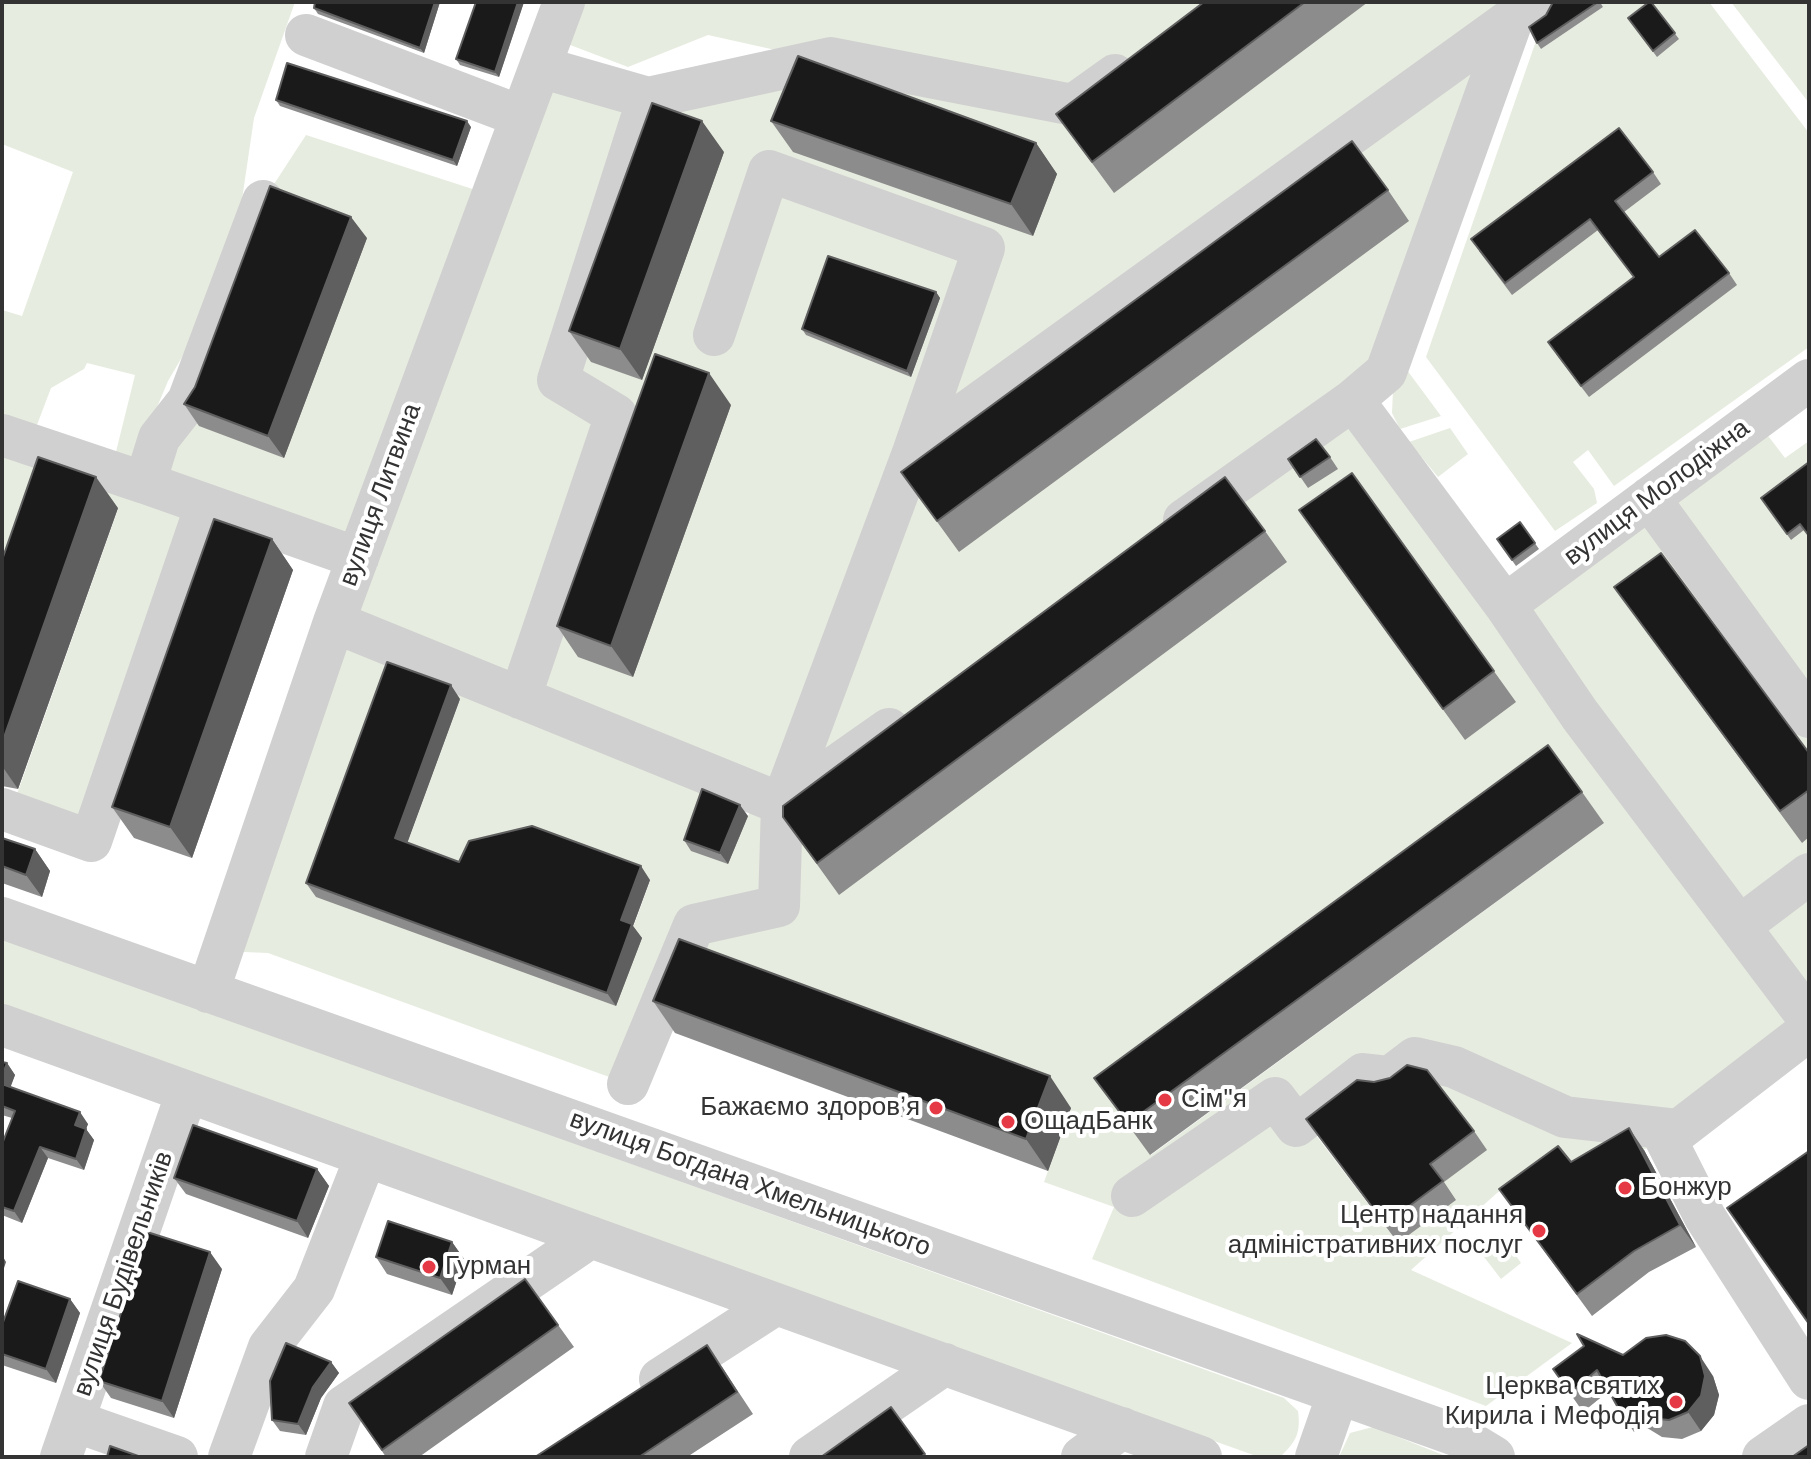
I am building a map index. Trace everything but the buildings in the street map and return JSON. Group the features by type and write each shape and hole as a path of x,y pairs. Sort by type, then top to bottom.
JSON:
{"street":[{"name":"вулиця Литвина","path":"208,992 334,622 564,2"},
{"path":"1149,545 1353,400 1386,372 1524,10"},
{"path":"914,450 1524,10"},
{"path":"306,35 520,116"},
{"path":"540,67 648,98 831,58 1073,105 1150,49"},
{"path":"520,698 616,415 558,380 648,98"},
{"path":"628,1084 694,925 779,906 782,804 914,450 984,248 769,171 714,335"},
{"path":"145,483 159,438 188,401 263,201"},
{"name":"вулиця Молодіжна","path":"1505,605 1809,380"},
{"path":"1353,400 1505,605 1580,715 1809,1019"},
{"path":"2,435 358,558"},
{"path":"1649,498 1809,717"},
{"path":"2,809 91,841 206,505"},
{"path":"334,622 782,804"},
{"path":"782,804 919,708"},
{"path":"1740,926 1809,874"},
{"name":"вулиця Богдана Хмельницького","path":"2,918 1461,1437 1494,1457"},
{"path":"2,1025 1201,1457"},
{"path":"1132,1196 1275,1098 1296,1126 1363,1074 1390,1077 1420,1057 1454,1067 1565,1117 1679,1130 1809,1030"},
{"name":"вулиця Будівельників","path":"67,1439 187,1092"},
{"path":"1660,1128 1705,1217 1807,1377"},
{"path":"229,1457 269,1347 314,1289 366,1156"},
{"path":"326,1457 344,1406 591,1237"},
{"path":"629,1398 776,1304"},
{"path":"810,1457 945,1364"},
{"path":"1316,1457 1338,1394"},
{"path":"1763,1457 1809,1425"},
{"path":"1082,1457 1122,1428"},
{"path":"67,1439 177,1457"}],"shaded area":[{"path":"2,2 295,2 254,118 235,247 208,313 168,381 129,474 144,483 263,201 306,135 491,195 540,67 648,98 780,51 708,35 628,67 565,43 580,2 1558,2 1521,31 1401,362 1441,416 1400,429 1392,413 1393,390 1346,407 1505,605 1756,420 1785,458 1809,441 1804,530 1809,536 1809,755 1637,618 1802,842 1809,837 1809,1030 1649,1148 1568,1165 1557,1151 1497,1193 1411,1270 1572,1343 1486,1406 1092,1259 1114,1207 1044,1182 1071,1108 681,963 634,1086 268,953 244,952 223,944 358,559 206,505 91,841 16,797 118,509 2,654 2,310 22,316 73,172 2,144","holes":["87,363 135,375 111,472 32,438 51,388 84,369","460,699 404,852 469,876 650,881 631,933 316,897","716,790 754,802 728,863","1604,823 1151,1155 1117,1109","1364,1078 1398,1243 1306,1122"]},
{"path":"1600,2 1709,2 1809,133 1809,347 1614,486 1588,450 1573,462 1594,489 1597,503 1555,531 1426,357 1536,41 1541,49 1603,7","holes":["1660,183 1623,212 1667,269 1642,288 1598,230"]},
{"path":"1731,2 1809,2 1809,103"},
{"path":"1450,428 1468,454 1438,477 1409,442"},
{"path":"2,938 1284,1398 1298,1411 1296,1437 1280,1457 1259,1457 2,1008"},
{"path":"1502,1235 1521,1263 1501,1279 1481,1253"},
{"path":"1373,1427 1448,1457 1339,1457 1350,1433"}],"place":[{"name":"Сім\"я","path":"1165,1100"},
{"name":"Бажаємо здоровʼя","path":"936,1108"},
{"name":"ОщадБанк","path":"1008,1122"},
{"name":"Бонжур","path":"1625,1188"},
{"name":"Центр надання адміністративних послуг","path":"1539,1231"},
{"name":"Гурман","path":"429,1267"},
{"name":"Церква святих Кирила і Мефодія","path":"1676,1402"}]}
